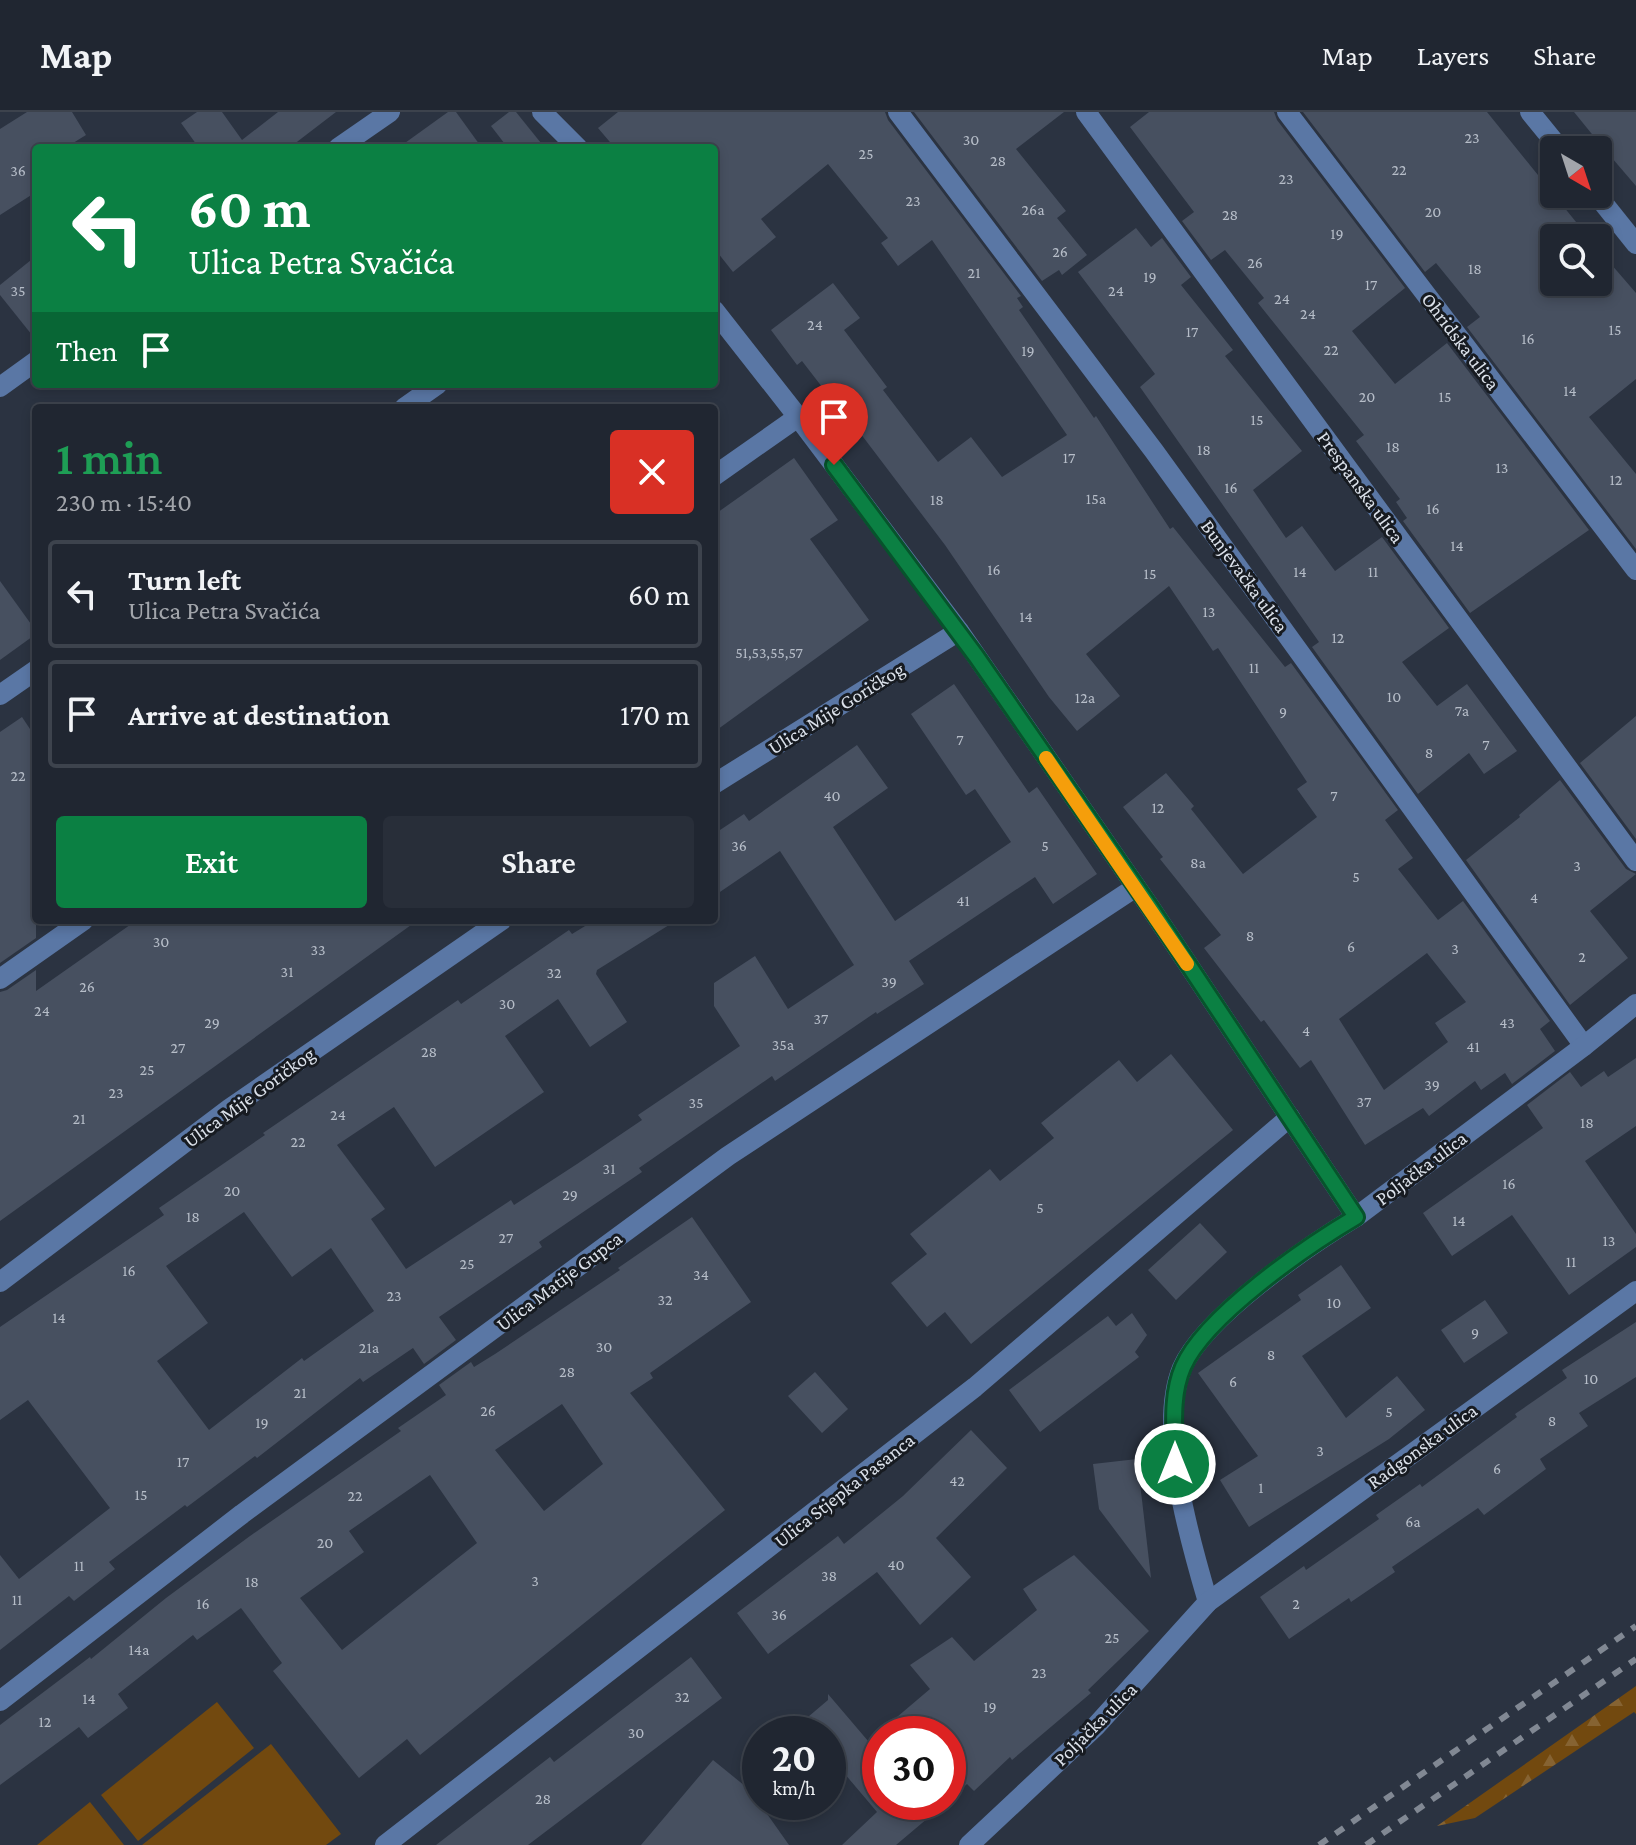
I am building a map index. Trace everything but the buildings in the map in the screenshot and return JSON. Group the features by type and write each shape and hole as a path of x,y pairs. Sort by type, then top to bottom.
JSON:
{"street":[{"path":"344,144 390,112"},
{"path":"542,112 574,144"},
{"name":"Bunjevačka ulica","path":"898,112 1154,451 1584,1046"},
{"name":"Prespanska ulica","path":"1086,112 1636,861"},
{"name":"Ohridska ulica","path":"1287,112 1636,570"},
{"path":"1530,112 1550,136"},
{"path":"1607,208 1636,244"},
{"path":"718,315 959,631 1136,887 1356,1217"},
{"path":"0,387 32,364"},
{"path":"410,404 432,388"},
{"path":"718,473 798,417"},
{"name":"Ulica Mije Goričkog","path":"718,782 959,631"},
{"path":"0,695 32,673"},
{"name":"Ulica Matije Gupca","path":"0,1701 242,1514 728,1156 1136,887"},
{"path":"0,979 78,924"},
{"name":"Ulica Mije Goričkog","path":"0,1282 229,1109 496,924"},
{"name":"Poljačka ulica","path":"969,1845 1095,1727 1208,1602 1192,1549 1175,1464 1175,1394 1182,1369 1214,1322 1319,1239 1356,1217 1636,1004"},
{"name":"Ulica Stjepka Pasanca","path":"385,1845 975,1387 1290,1117"},
{"name":"Radgonska ulica","path":"1208,1602 1636,1291"}],"green space":[{"path":"1636,1686 1636,1714 1634,1712 1475,1818 1437,1826"},
{"path":"217,1702 254,1748 138,1841 101,1795"},
{"path":"271,1744 341,1834 326,1845 142,1845"},
{"path":"90,1802 124,1845 37,1845"}],"railway":[{"path":"1319,1845 1636,1626"},
{"path":"1366,1845 1636,1659"}],"slow traffic":[{"path":"1046,758 1187,964"}],"route":[{"path":"834,465 959,631 1150,907 1356,1217 1319,1239 1214,1322 1192,1351 1182,1369 1175,1394 1175,1464"}]}
